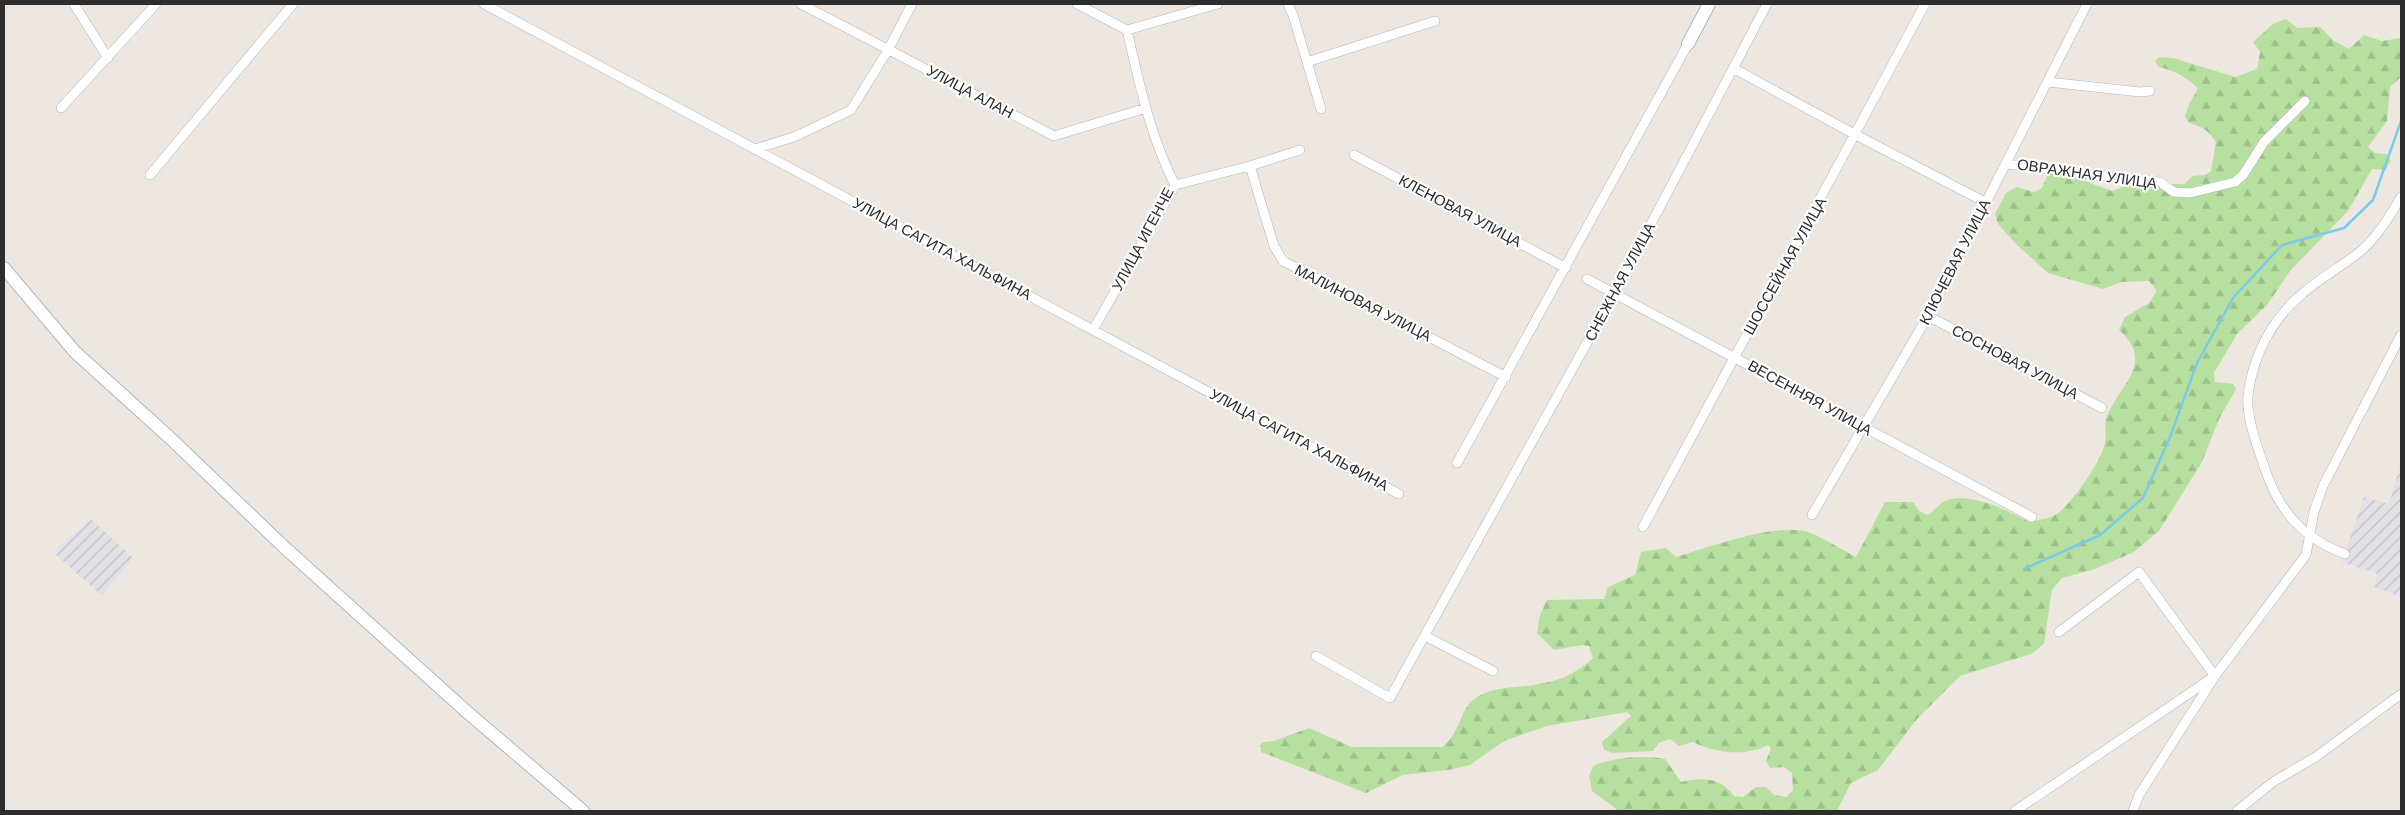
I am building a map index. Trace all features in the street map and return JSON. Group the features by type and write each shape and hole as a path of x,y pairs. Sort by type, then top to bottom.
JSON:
{"street":[{"path":"74,4 108,58"},
{"path":"61,108 156,4"},
{"path":"150,176 293,4"},
{"name":"УЛИЦА САГИТА ХАЛЬФИНА","path":"484,4 1399,494"},
{"name":"УЛИЦА АЛАН","path":"801,4 1054,136 1146,108"},
{"path":"755,149 794,137 851,110 888,50 912,4"},
{"path":"1076,4 1127,30 1204,5 1218,4"},
{"path":"1288,4 1294,14 1321,109"},
{"path":"1457,464 1709,4"},
{"name":"СНЕЖНАЯ УЛИЦА","path":"1316,656 1390,698 1614,294 1767,4"},
{"name":"ШОССЕЙНАЯ УЛИЦА","path":"1643,527 1926,4"},
{"name":"КЛЮЧЕВАЯ УЛИЦА","path":"1812,514 1832,476 1864,428 1928,316 2088,4"},
{"path":"1307,62 1435,22"},
{"name":"УЛИЦА ИГЕНЧЕ","path":"1093,330 1175,185 1164,164 1146,108 1127,30"},
{"path":"1733,68 1985,202"},
{"path":"2048,82 2140,92 2150,91"},
{"name":"ОВРАЖНАЯ УЛИЦА","path":"2007,164 2160,182 2174,192 2190,193 2224,186 2235,182 2243,176 2264,142 2305,100"},
{"path":"1175,185 1250,166 1300,150"},
{"name":"КЛЕНОВАЯ УЛИЦА","path":"1354,155 1566,268"},
{"name":"МАЛИНОВАЯ УЛИЦА","path":"1250,166 1274,246 1283,261 1506,377"},
{"path":"2345,554 2310,537 2291,518 2277,496 2265,470 2253,434 2248,397 2260,352 2282,313 2302,293 2359,253 2373,238 2401,197"},
{"path":"4,268 75,352 162,430 283,546 467,712 584,811"},
{"name":"ВЕСЕННЯЯ УЛИЦА","path":"1587,279 2032,516"},
{"name":"СОСНОВАЯ УЛИЦА","path":"1928,316 2102,408"},
{"path":"2134,811 2139,795 2215,676 2306,555 2314,512 2323,486 2401,335"},
{"path":"2059,632 2138,572 2215,676"},
{"path":"1424,636 1493,671"},
{"path":"2015,811 2215,676"},
{"path":"2237,811 2273,782 2317,756 2401,694"}],"shaded area":[{"path":"2401,462 2401,597 2374,587 2378,574 2342,562 2364,497 2389,504"},
{"path":"91,519 133,558 102,596 53,552"}],"green space":[{"path":"2286,19 2297,28 2320,27 2334,41 2349,49 2364,35 2382,41 2401,38 2401,77 2390,87 2387,121 2368,147 2375,153 2387,154 2391,161 2385,170 2372,169 2348,211 2290,271 2267,305 2237,334 2214,373 2215,382 2233,384 2236,389 2219,419 2202,462 2159,531 2134,552 2095,569 2062,578 2052,590 2044,644 2031,654 1960,676 1917,719 1878,770 1851,783 1837,811 1619,811 1592,791 1589,777 1593,766 1619,759 1638,757 1665,759 1681,782 1696,779 1710,780 1723,785 1734,796 1743,797 1756,787 1766,787 1774,795 1786,797 1793,790 1792,773 1784,767 1770,768 1766,761 1771,748 1768,745 1750,751 1730,752 1710,749 1693,742 1679,746 1670,739 1659,743 1653,751 1613,753 1604,750 1602,742 1631,716 1627,712 1547,726 1504,741 1470,765 1448,770 1403,775 1366,793 1261,752 1260,746 1263,742 1274,741 1309,728 1352,747 1442,747 1453,736 1469,704 1480,695 1505,688 1531,686 1554,681 1575,672 1593,658 1589,646 1582,645 1554,650 1537,633 1540,615 1547,600 1604,599 1608,587 1635,575 1641,552 1666,548 1676,557 1742,537 1779,530 1794,530 1814,534 1856,557 1885,502 1913,502 1919,511 1928,515 1945,501 1957,498 1990,504 2029,522 2055,515 2077,493 2103,451 2107,416 2132,373 2135,353 2130,342 2119,330 2125,317 2149,303 2157,291 2149,281 2121,282 2103,289 2048,273 2017,245 1998,224 1995,214 2006,193 2017,187 2034,192 2042,188 2048,174 2066,174 2112,191 2130,184 2185,184 2192,176 2205,175 2211,171 2216,142 2208,132 2201,127 2189,123 2185,117 2189,104 2198,89 2180,75 2159,67 2155,61 2159,57 2173,58 2235,77 2257,69 2260,52 2253,42 2273,24"}],"waterway":[{"path":"2024,569 2100,535 2143,498 2170,437 2197,363 2233,298 2282,245 2344,228 2373,200 2401,121"}]}
